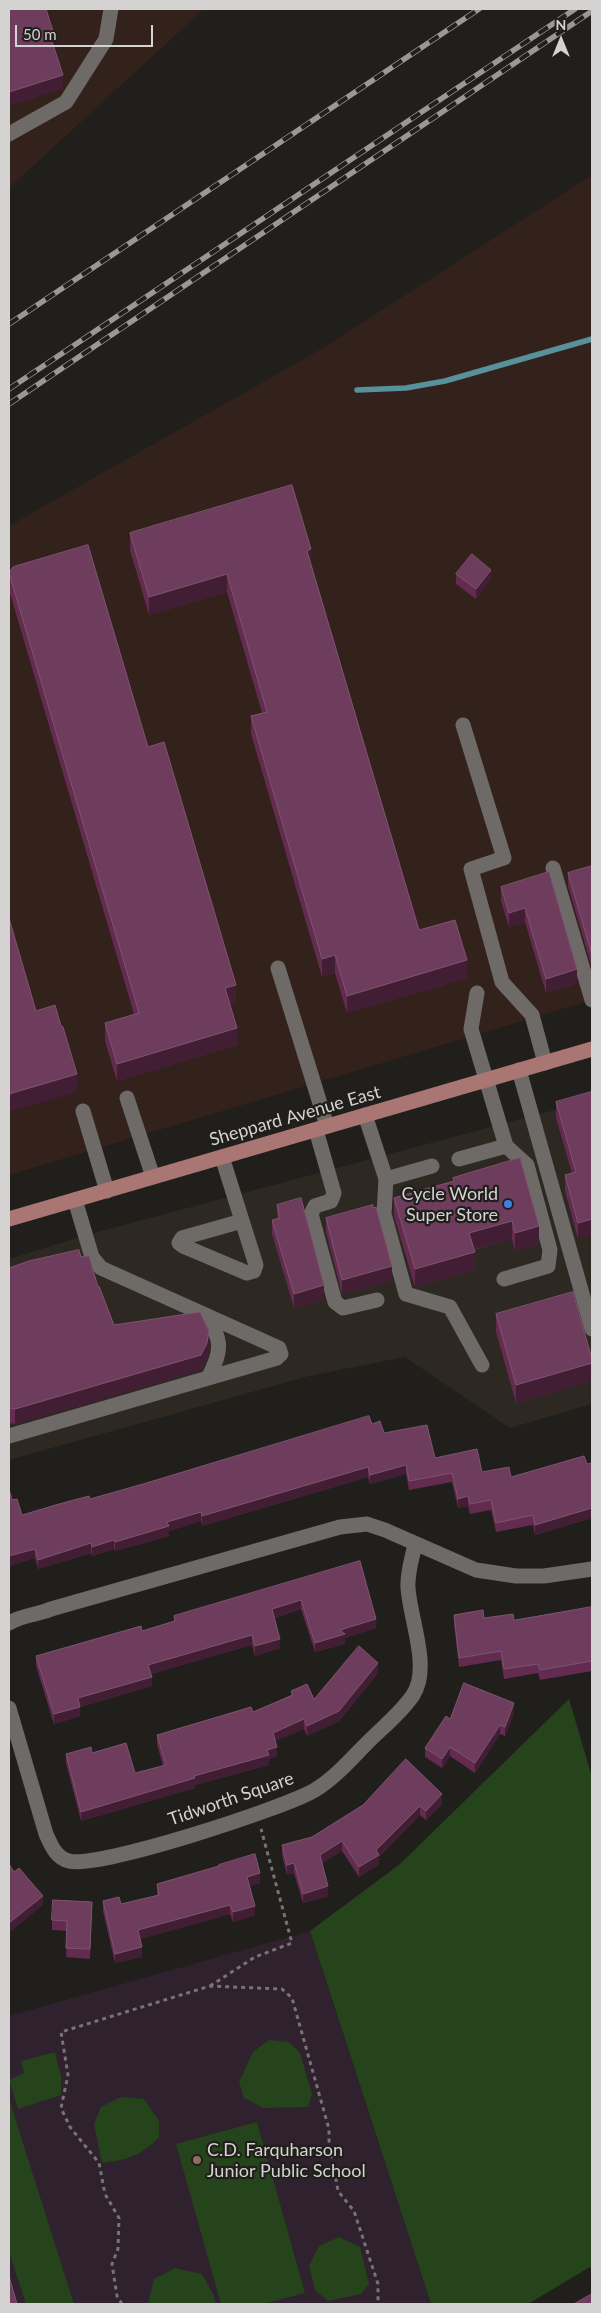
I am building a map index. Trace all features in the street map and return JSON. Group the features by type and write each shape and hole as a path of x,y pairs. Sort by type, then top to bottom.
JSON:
{"main road":[{"name":"Sheppard Avenue East","path":"9,1219 592,1049"}],"street":[{"path":"9,134 66,102 106,39 111,9"},
{"path":"463,725 504,858 471,869 502,982 532,1015 545,1063"},
{"path":"553,868 592,1000"},
{"path":"278,968 321,1128 334,1193 331,1201 315,1206 311,1214 336,1302 343,1308 377,1300"},
{"path":"477,993 471,1029 488,1080 506,1146 527,1165 550,1250 548,1266 504,1279"},
{"path":"519,1070 592,1329"},
{"path":"127,1098 153,1177"},
{"path":"83,1112 107,1191"},
{"path":"365,1115 386,1179 384,1214 406,1294 450,1307 482,1365"},
{"path":"459,1159 506,1146"},
{"path":"222,1157 256,1264 254,1271 247,1272 179,1243 182,1238 242,1221"},
{"path":"386,1179 432,1166"},
{"path":"9,1436 277,1358 281,1354 279,1348 101,1268 92,1257 75,1200"},
{"path":"206,1316 218,1337 219,1351 208,1378"},
{"path":"9,1623 18,1618 37,1615 51,1609 340,1527 367,1524 476,1570 516,1576 544,1576 592,1568"},
{"name":"Tidworth Square","path":"9,1708 46,1834 52,1848 62,1859 78,1862 104,1860 272,1810 315,1790 338,1771 414,1695 420,1681 420,1670 418,1642 410,1609 408,1575 415,1544"}],"path":[{"path":"122,2304 118,2296 112,2264 118,2248 119,2218 105,2194 99,2163 70,2127 61,2108 68,2075 61,2032 210,1986 256,1957 292,1943 256,1814"},
{"path":"210,1986 282,1989 292,1998 329,2128 329,2141 338,2190 354,2211 378,2284 378,2304"}],"shaded area":[{"path":"9,9 204,9 9,188"},
{"path":"592,175 592,1000 9,1175 9,526 323,348"},
{"path":"592,1100 592,1404 510,1428 405,1357 309,1376 9,1460 9,1259 90,1234"},
{"name":"C.D. Farquharson Junior Public School","path":"310,1931 431,2304 9,2304 9,2016"}],"green space":[{"path":"569,1699 592,1777 592,2269 590,2267 528,2304 431,2304 310,1931 400,1864"},
{"path":"269,2040 289,2042 300,2053 312,2094 308,2107 263,2108 244,2098 239,2082 253,2052"},
{"path":"55,2052 61,2076 61,2095 18,2109 9,2080 24,2073 21,2061"},
{"path":"121,2097 144,2099 159,2121 159,2137 140,2153 102,2163 94,2124 101,2107"},
{"path":"9,2099 74,2304 26,2304 9,2252"},
{"path":"257,2122 305,2293 263,2304 221,2304 176,2144"},
{"path":"339,2237 360,2247 369,2284 361,2294 328,2301 315,2290 309,2266 319,2246"},
{"path":"175,2268 202,2274 214,2296 216,2304 148,2304 154,2279"}],"building":[{"path":"9,9 46,9 53,31 49,32 63,75 9,92"},
{"path":"292,485 311,549 307,551 419,930 455,920 467,960 347,996 335,955 322,959 251,716 267,712 227,574 149,597 130,533"},
{"path":"88,545 148,747 164,742 236,985 225,988 237,1028 117,1064 105,1023 139,1013 9,573 13,567"},
{"path":"472,554 491,570 476,589 456,574"},
{"path":"592,866 592,955 568,873"},
{"path":"549,872 577,969 546,979 525,908 509,913 501,887"},
{"path":"9,918 36,1011 55,1005 77,1074 9,1094"},
{"path":"591,1092 592,1219 578,1223 565,1175 576,1172 556,1102"},
{"path":"520,1158 539,1226 515,1233 512,1221 469,1233 475,1252 415,1269 394,1198 454,1181 453,1178"},
{"path":"301,1198 324,1285 294,1294 272,1220 280,1218 277,1205"},
{"path":"373,1205 373,1208 376,1207 392,1266 342,1280 326,1218"},
{"path":"79,1250 81,1257 89,1256 98,1287 114,1325 200,1312 209,1331 207,1343 201,1355 15,1409 9,1408 9,1268 29,1261"},
{"path":"573,1292 592,1363 516,1385 496,1314"},
{"path":"369,1416 372,1424 380,1421 384,1433 427,1425 435,1458 477,1449 482,1472 509,1467 511,1477 584,1456 587,1464 592,1463 592,1508 535,1525 533,1515 496,1523 491,1500 470,1504 468,1496 458,1499 452,1473 409,1481 406,1465 370,1475 368,1467 202,1516 201,1512 167,1522 169,1526 115,1542 114,1540 92,1547 91,1543 38,1560 35,1549 9,1556 9,1492 12,1500 17,1499 22,1515 89,1496 90,1499 143,1484"},
{"path":"360,1561 376,1619 340,1630 345,1634 315,1643 301,1600 272,1609 280,1639 255,1646 252,1635 148,1665 152,1677 78,1698 80,1707 54,1714 36,1656 141,1626 142,1631 175,1621 174,1616"},
{"path":"592,1607 592,1661 540,1670 538,1664 504,1669 501,1651 459,1658 454,1615 483,1610 484,1618 513,1614 514,1620"},
{"path":"359,1646 378,1663 339,1711 307,1726 304,1719 273,1733 277,1747 267,1750 269,1755 194,1776 195,1778 81,1812 66,1754 91,1747 92,1753 126,1743 135,1773 166,1765 157,1735 251,1707 253,1712 293,1695 291,1691 307,1684 314,1699"},
{"path":"464,1683 514,1703 505,1727 500,1725 475,1763 450,1747 442,1759 425,1748 446,1716 450,1719"},
{"path":"406,1759 442,1794 426,1811 420,1806 376,1850 379,1855 359,1867 342,1841 320,1855 328,1886 303,1894 294,1863 287,1865 282,1845 312,1837 363,1805"},
{"path":"255,1854 260,1873 247,1877 255,1906 233,1912 230,1905 138,1930 142,1947 115,1954 103,1901 119,1897 121,1904 159,1895 157,1884"},
{"path":"9,1864 14,1872 19,1868 43,1896 9,1923"},
{"path":"53,1900 92,1902 90,1949 66,1948 67,1921 52,1920"},
{"path":"9,2276 17,2304 9,2304"},
{"path":"592,2294 592,2304 574,2304"}],"waterway":[{"path":"357,390 406,388 445,381 592,339"}],"railway":[{"path":"9,324 479,9"},
{"path":"9,389 575,9"},
{"path":"9,404 592,11"}],"place":[{"name":"Cycle World Super Store","path":"508,1204"},
{"name":"C.D. Farquharson Junior Public School","path":"197,2160"}]}
